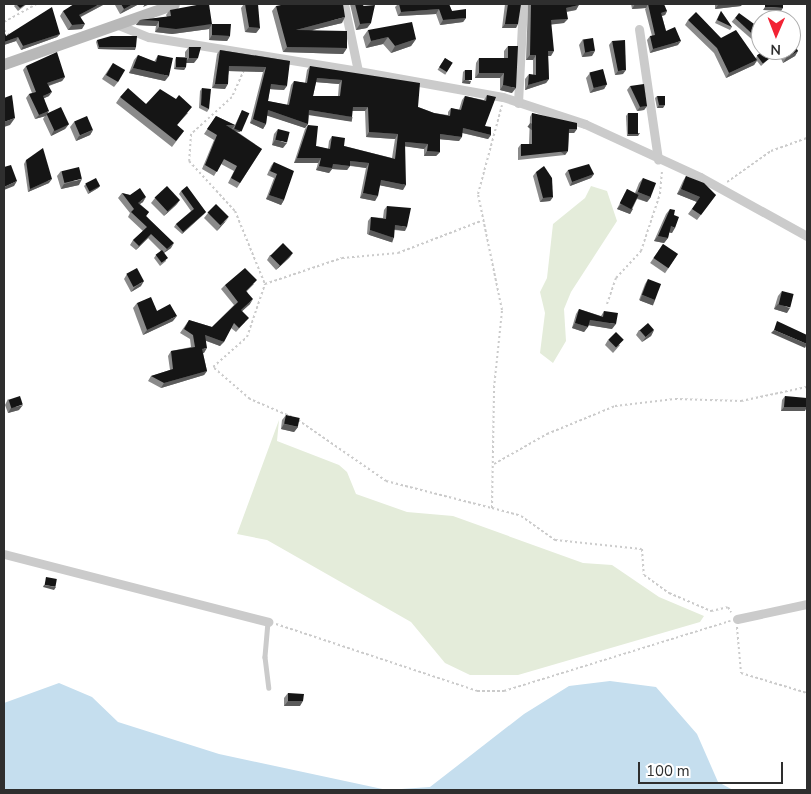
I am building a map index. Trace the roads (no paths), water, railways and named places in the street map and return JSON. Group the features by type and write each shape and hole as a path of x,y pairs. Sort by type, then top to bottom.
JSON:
{"street":[{"path":"4,64 174,4"},
{"path":"344,4 358,70"},
{"path":"518,104 523,4"},
{"path":"116,24 149,37 358,70 503,97 518,104 585,124 719,188 807,236"},
{"path":"639,29 660,161"},
{"path":"4,554 268,622"},
{"path":"737,619 807,604"}],"lane":[{"path":"268,622 264,657 269,688"}],"water":[{"path":"610,681 656,687 697,734 718,782 733,790 387,790 430,787 524,714 569,686"},
{"path":"59,683 92,697 118,722 219,754 387,790 4,790 4,703"}]}
